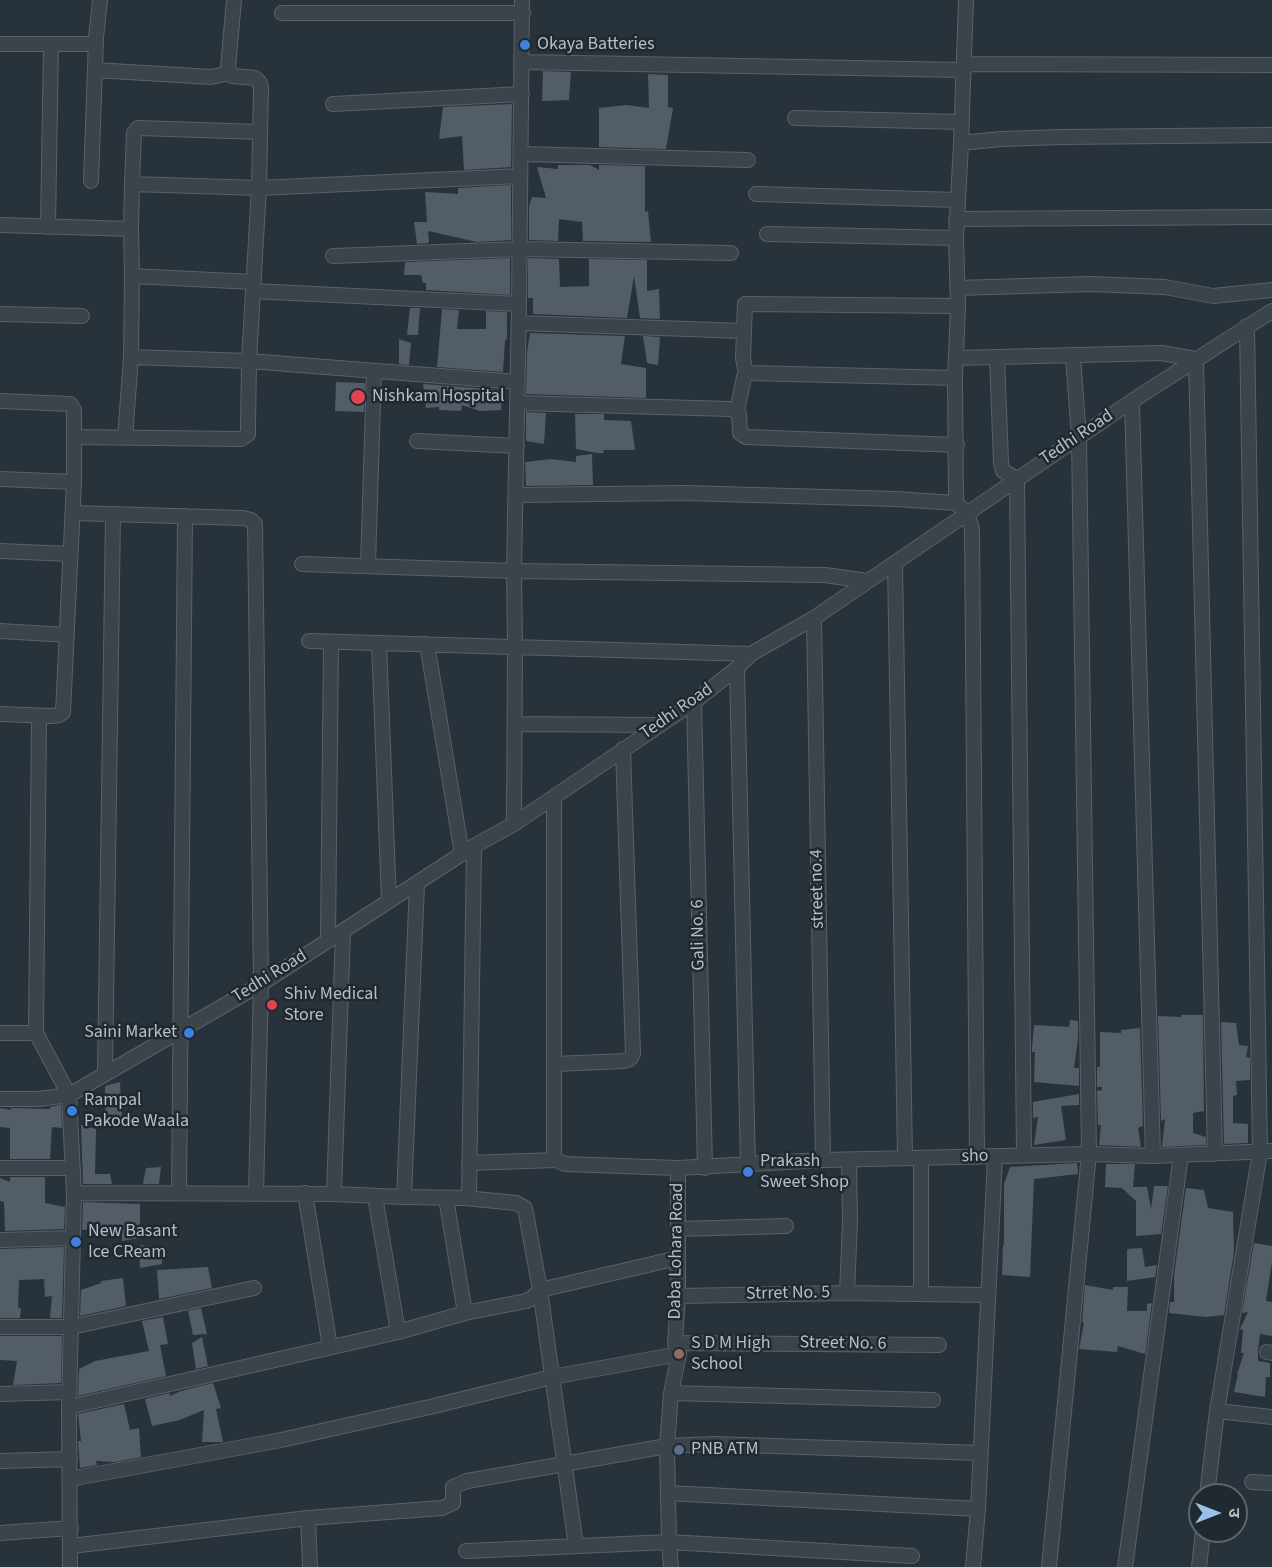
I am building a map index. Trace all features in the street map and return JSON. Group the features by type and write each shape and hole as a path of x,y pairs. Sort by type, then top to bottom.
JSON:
{"street":[{"path":"91,182 95,44 100,0"},
{"path":"74,437 221,440 245,437 248,428 249,361 259,188 260,83 255,78 235,77 228,68 234,0"},
{"path":"956,503 958,306 956,219 966,0"},
{"path":"282,13 522,6 514,571 514,824"},
{"path":"0,44 95,44"},
{"path":"48,227 51,44"},
{"path":"522,62 964,67 1272,65"},
{"path":"95,70 211,77 230,73"},
{"path":"333,104 522,94"},
{"path":"795,118 962,122"},
{"path":"125,438 131,357 134,133 136,129 142,128 260,132"},
{"path":"961,143 1062,137 1272,135"},
{"path":"521,154 748,160"},
{"path":"132,184 259,188 520,176"},
{"path":"756,194 957,200"},
{"path":"956,219 1272,217"},
{"path":"0,225 131,229"},
{"path":"767,234 956,238"},
{"path":"333,256 520,249 731,253"},
{"path":"132,276 519,304"},
{"path":"957,288 1091,284 1165,287 1213,296 1272,290"},
{"path":"747,374 743,358 745,304 958,306"},
{"name":"Tedhi Road","path":"69,1095 261,984 474,846 514,824 694,702 751,654 814,618 1132,401 1272,311"},
{"path":"0,314 82,316"},
{"path":"519,323 743,331"},
{"path":"1208,1483 1217,1411 1266,1152 1247,326"},
{"path":"956,358 1161,354 1196,359 1215,1154"},
{"path":"1049,1567 1089,1154 1079,437 1073,356"},
{"path":"131,357 249,361 517,382"},
{"path":"997,358 1000,462 1003,471 1008,476 1017,479 1024,1155"},
{"path":"368,565 374,371"},
{"path":"956,378 754,372 744,377 737,411 740,418 740,433 746,437 957,445"},
{"path":"0,401 70,404 74,410 73,513 63,712 59,715 39,716 0,714"},
{"path":"1132,401 1153,1156"},
{"path":"518,403 737,411"},
{"path":"417,441 517,446"},
{"path":"0,479 74,482"},
{"path":"516,495 685,493 774,495 956,503 968,513 972,529 977,1157"},
{"path":"73,513 243,518 251,520 257,530 261,984 256,1193"},
{"path":"105,1074 113,514"},
{"path":"179,1193 185,516"},
{"path":"0,551 70,554"},
{"path":"895,563 905,1158"},
{"path":"302,564 514,571 825,575 867,581"},
{"name":"street no.4","path":"814,618 823,1160"},
{"path":"0,631 67,636"},
{"path":"309,642 751,654"},
{"path":"328,940 331,642"},
{"path":"379,643 389,901"},
{"path":"427,644 462,854"},
{"path":"737,668 748,1166"},
{"name":"Gali No. 6","path":"694,702 705,1168"},
{"path":"39,716 36,1033 69,1095 74,1193 69,1392 70,1567"},
{"path":"515,724 659,725"},
{"path":"555,1064 623,1061 630,1059 633,1054 623,749"},
{"path":"554,797 554,1156 556,1160"},
{"path":"465,1198 469,1198 470,1163 474,846"},
{"path":"404,1197 417,884"},
{"path":"334,1194 343,930"},
{"path":"0,1032 36,1033"},
{"path":"0,1099 39,1099 69,1095"},
{"name":"sho","path":"678,1168 748,1166 823,1160 1089,1154 1153,1156 1266,1152"},
{"path":"1125,1567 1181,1155"},
{"path":"973,1567 996,1157"},
{"path":"921,1158 921,1294"},
{"name":"Daba Lohara Road","path":"470,1163 556,1160 565,1164 678,1168 677,1348 667,1446 671,1567"},
{"path":"847,1293 850,1222 849,1160"},
{"path":"0,1168 72,1168"},
{"path":"74,1193 256,1193 465,1198 516,1203 525,1208 540,1290 576,1546"},
{"path":"305,1194 330,1347"},
{"path":"375,1196 398,1332"},
{"path":"446,1198 465,1313"},
{"path":"678,1229 786,1226"},
{"path":"0,1240 72,1238"},
{"path":"69,1407 398,1332 465,1313 525,1301 540,1290 678,1258"},
{"path":"0,1327 71,1327 254,1288"},
{"name":"Strret No. 5","path":"678,1296 847,1293 988,1295"},
{"name":"Street No. 6","path":"70,1479 281,1440 677,1348 939,1345"},
{"path":"0,1394 69,1392"},
{"path":"671,1393 933,1400"},
{"path":"1217,1411 1272,1417"},
{"path":"71,1546 308,1518 442,1508 453,1503 453,1487 456,1485 667,1446 714,1444 980,1453"},
{"path":"0,1461 70,1459"},
{"path":"1252,1482 1272,1483"},
{"path":"668,1494 978,1509"},
{"path":"308,1518 310,1567"},
{"path":"0,1533 71,1528"},
{"path":"466,1551 669,1542 912,1556"},
{"path":"1199,1567 1202,1543"}],"building":[{"path":"543,71 571,72 569,100 542,101"},
{"path":"648,74 668,75 668,107 673,108 666,149 599,147 599,108 627,105 649,108"},
{"path":"512,104 511,167 464,170 462,136 439,139 443,107"},
{"path":"558,165 590,165 599,170 599,165 645,166 645,212 648,211 651,242 583,241 582,222 559,219 558,241 529,240 529,206 532,197 546,198 537,167 558,169"},
{"path":"511,185 511,240 477,242 428,231 429,243 417,244 414,222 427,222 425,192 458,194 458,188"},
{"path":"510,258 510,295 426,290 426,283 423,283 421,275 404,275 405,262"},
{"path":"528,258 559,259 560,287 589,286 589,259 647,260 647,291 659,289 660,319 640,318 634,276 627,318 533,314 533,298 528,298"},
{"path":"410,308 420,308 418,335 407,335"},
{"path":"442,309 459,310 457,329 486,329 486,311 507,312 503,372 437,367"},
{"path":"530,333 625,336 621,364 646,368 646,398 526,394"},
{"path":"643,336 660,337 658,365 647,363"},
{"path":"399,339 411,343 409,365 399,364"},
{"path":"336,382 365,383 364,412 335,411"},
{"path":"423,384 502,390 501,410 480,411 462,405 461,411 439,410 439,407 426,408"},
{"path":"526,412 546,413 544,444 526,441"},
{"path":"575,414 604,414 604,420 631,421 635,450 603,450 604,453 597,453 576,449"},
{"path":"592,454 593,485 526,486 525,462 551,459 576,462 576,456"},
{"path":"1181,1015 1203,1015 1204,1111 1193,1113 1193,1133 1206,1137 1206,1145 1162,1147 1165,1119 1161,1121 1158,1016 1181,1017"},
{"path":"1070,1020 1078,1021 1074,1068 1079,1068 1079,1086 1034,1082 1035,1052 1032,1052 1032,1048 1034,1025 1069,1027"},
{"path":"1221,1022 1236,1023 1239,1045 1248,1046 1246,1057 1250,1058 1250,1080 1236,1081 1237,1095 1233,1096 1233,1123 1248,1124 1248,1143 1224,1144"},
{"path":"1140,1028 1143,1126 1138,1128 1141,1147 1099,1145 1101,1125 1098,1125 1097,1091 1102,1090 1102,1087 1097,1087 1097,1067 1100,1067 1100,1032 1121,1033 1121,1030"},
{"path":"120,1082 122,1117 106,1123 105,1086"},
{"path":"1079,1094 1079,1105 1061,1106 1066,1140 1034,1145 1038,1117 1033,1118 1033,1102"},
{"path":"61,1105 62,1128 52,1127 50,1159 10,1159 10,1128 0,1127 0,1108 50,1109 50,1107"},
{"path":"81,1125 96,1129 95,1174 110,1174 112,1184 83,1184"},
{"path":"1077,1163 1078,1174 1034,1179 1030,1277 1002,1275 1004,1184 1010,1167"},
{"path":"1106,1164 1135,1164 1133,1187 1147,1187 1151,1209 1154,1186 1168,1186 1161,1234 1136,1236 1136,1201 1122,1188 1105,1187"},
{"path":"161,1167 159,1184 143,1184 146,1168"},
{"path":"10,1177 45,1177 45,1203 65,1207 64,1229 5,1231 4,1202 0,1201 0,1178 10,1182"},
{"path":"1186,1188 1204,1190 1208,1208 1233,1212 1234,1252 1224,1315 1206,1317 1169,1313 1170,1302 1174,1302 1174,1275"},
{"path":"83,1202 140,1204 140,1238 122,1241 122,1228 82,1230"},
{"path":"1254,1243 1272,1246 1266,1301 1272,1302 1272,1336 1260,1334 1258,1351 1258,1361 1270,1363 1270,1377 1266,1377 1265,1397 1234,1392 1244,1353 1241,1353 1243,1330 1240,1329 1248,1312 1242,1313"},
{"path":"139,1245 163,1247 162,1264 140,1268"},
{"path":"64,1247 62,1318 50,1318 52,1296 45,1297 44,1279 19,1280 20,1318 0,1318 0,1249"},
{"path":"1142,1248 1145,1267 1157,1265 1155,1277 1127,1281 1127,1249"},
{"path":"208,1267 212,1288 159,1299 157,1270"},
{"path":"123,1278 126,1306 80,1316 81,1290 101,1283 101,1281"},
{"path":"1085,1285 1113,1290 1113,1287 1128,1287 1127,1311 1147,1311 1147,1304 1152,1303 1145,1354 1118,1346 1117,1352 1079,1349 1084,1323 1082,1322"},
{"path":"201,1308 207,1334 193,1335 188,1311"},
{"path":"163,1317 168,1344 160,1345 166,1376 78,1396 79,1369 95,1361 149,1351 142,1321"},
{"path":"0,1336 62,1336 61,1383 13,1385 17,1361 0,1360"},
{"path":"202,1337 208,1366 196,1369 192,1343"},
{"path":"213,1383 221,1408 216,1409 223,1442 202,1442 204,1410 180,1420 152,1426 145,1399 170,1393 170,1396"},
{"path":"124,1404 130,1430 139,1428 141,1457 115,1462 96,1461 97,1465 80,1468 78,1441 81,1441 78,1414"}],"place":[{"name":"Okaya Batteries","path":"525,45"},
{"name":"Nishkam Hospital","path":"358,397"},
{"name":"Shiv Medical Store","path":"272,1005"},
{"name":"Saini Market","path":"189,1033"},
{"name":"Rampal Pakode Waala","path":"72,1111"},
{"name":"Prakash Sweet Shop","path":"748,1172"},
{"name":"New Basant Ice CReam","path":"76,1242"},
{"name":"S D M High School","path":"679,1354"},
{"name":"PNB ATM","path":"679,1450"}]}
